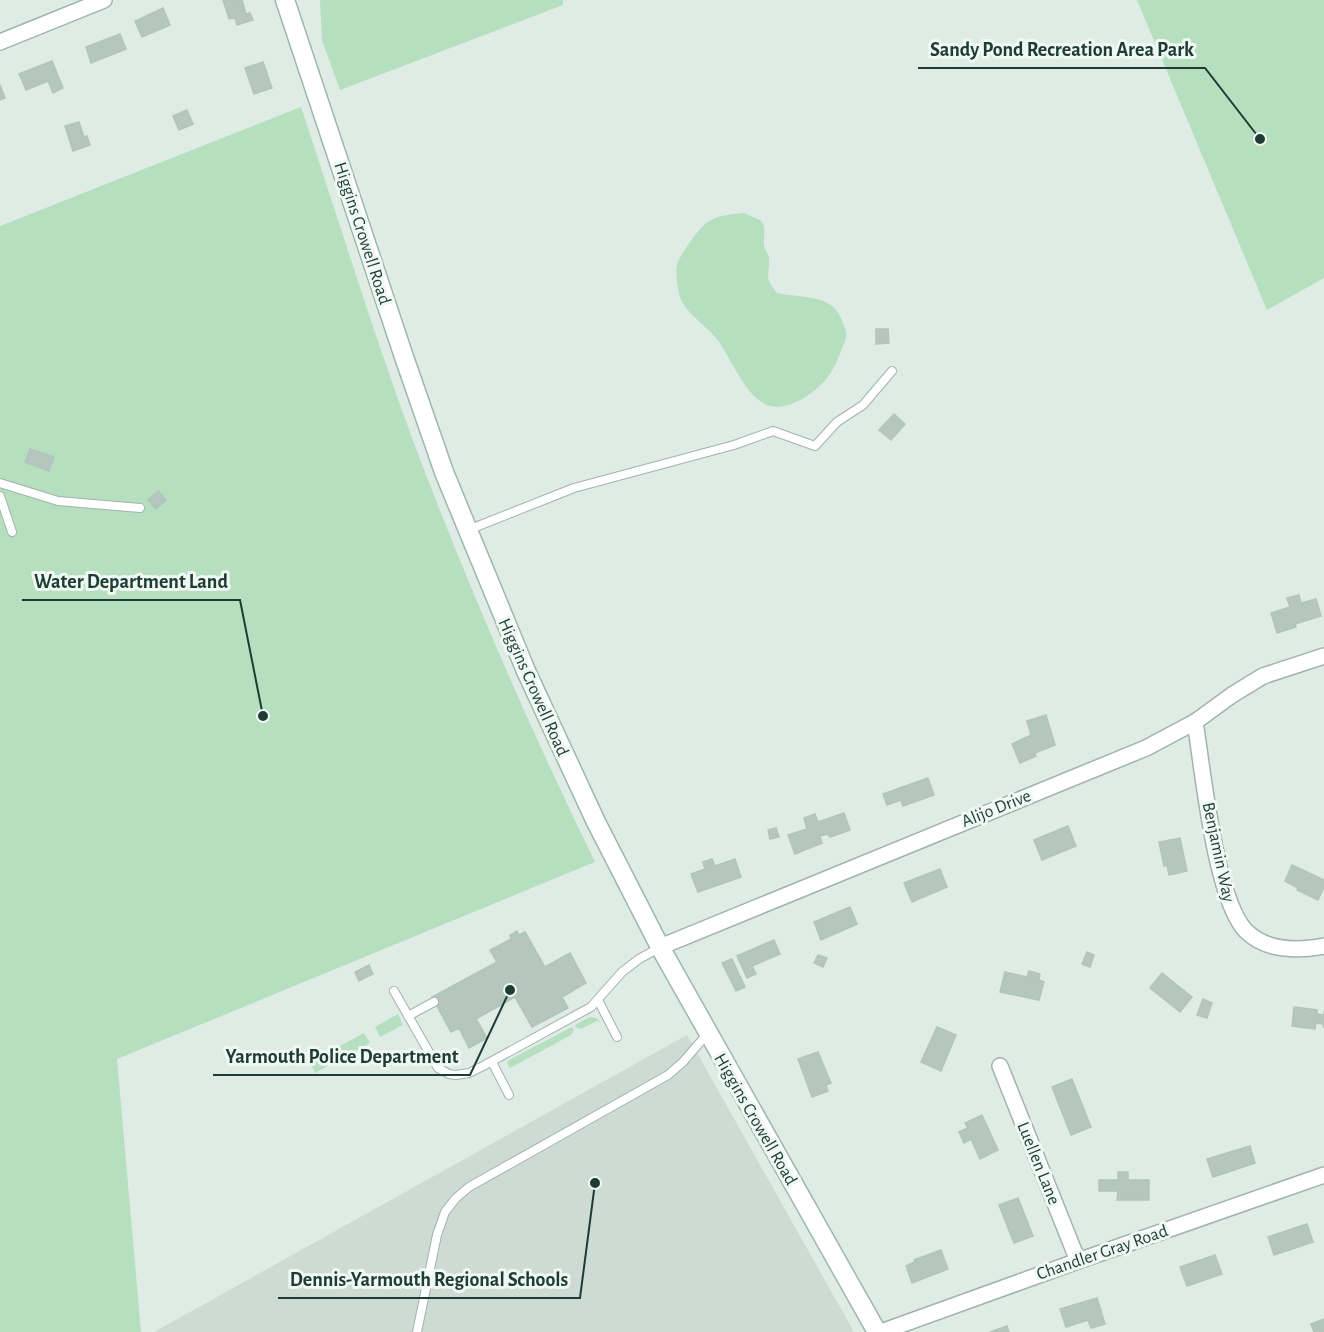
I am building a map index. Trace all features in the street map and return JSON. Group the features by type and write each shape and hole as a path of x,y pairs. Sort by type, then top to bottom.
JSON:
{"main road":[{"name":"Higgins Crowell Road","path":"285,0 444,472 563,753 660,947 879,1332"}],"street":[{"path":"0,42 104,0"},
{"name":"Alijo Drive","path":"660,947 1146,748 1195,722 1232,694 1263,676 1324,656"},
{"name":"Benjamin Way","path":"1195,722 1222,879 1233,913 1246,931 1264,944 1289,949 1324,946"},
{"name":"Luellen Lane","path":"1000,1066 1078,1261"},
{"name":"Chandler Gray Road","path":"879,1332 1324,1175"}],"lane":[{"path":"468,530 574,488 734,445 773,431 815,446 837,422 863,405 892,371"},
{"path":"0,483 58,501 140,508"},
{"path":"0,496 12,532"},
{"path":"394,991 435,1063 449,1074 462,1075 492,1062 591,1007 622,972 660,947"},
{"path":"598,1000 617,1037"},
{"path":"408,1016 434,1002"},
{"path":"417,1332 437,1235 445,1212 456,1198 479,1181 669,1075 708,1033"},
{"path":"492,1062 509,1095"}],"shaded area":[{"path":"687,1035 854,1332 154,1332"}],"green space":[{"path":"320,0 563,0 563,5 340,90 322,40"},
{"path":"1137,0 1324,0 1324,278 1267,310"},
{"path":"301,107 375,333 423,467 505,667 595,862 117,1059 141,1332 0,1332 0,226"},
{"path":"744,213 763,224 764,247 769,258 768,276 777,293 824,301 838,313 846,333 837,361 825,381 796,402 780,407 767,405 756,398 737,373 719,342 685,307 678,289 677,265 700,229 717,217"},
{"path":"398,1014 403,1025 380,1037 375,1027"},
{"path":"590,1017 601,1022 597,1021 581,1029 577,1028 575,1025"},
{"path":"572,1027 574,1030 571,1035 510,1068 507,1063 509,1060"},
{"path":"364,1033 370,1043 315,1073 310,1062"}],"building":[{"path":"223,0 242,0 246,14 250,13 253,20 237,25 235,18 229,19"},
{"path":"163,8 170,25 142,37 135,21"},
{"path":"120,34 126,49 91,63 86,47"},
{"path":"52,61 63,88 53,93 48,81 26,90 19,74"},
{"path":"263,62 272,88 254,94 245,68"},
{"path":"0,85 5,98 0,100"},
{"path":"187,110 193,124 179,130 173,116"},
{"path":"79,122 84,137 87,136 90,145 73,151 65,126"},
{"path":"876,329 888,329 889,343 876,344"},
{"path":"894,414 905,424 891,440 879,430"},
{"path":"30,449 54,457 49,471 25,462"},
{"path":"158,491 166,500 156,509 148,500"},
{"path":"1299,595 1301,603 1316,599 1321,616 1295,624 1296,627 1277,633 1271,613 1290,607 1287,598"},
{"path":"1046,715 1055,745 1035,753 1036,756 1020,763 1012,744 1031,735 1027,721"},
{"path":"928,778 934,795 903,806 901,800 887,805 883,794"},
{"path":"844,813 850,830 830,837 828,834 820,836 822,843 795,854 788,835 807,829 804,818 815,814 818,822"},
{"path":"1068,826 1076,846 1042,860 1034,840"},
{"path":"776,828 779,837 770,839 768,830"},
{"path":"1180,838 1187,871 1169,875 1167,865 1164,866 1159,842"},
{"path":"712,859 715,866 735,859 741,877 698,892 691,874 705,869 703,862"},
{"path":"1292,865 1324,880 1324,887 1318,900 1297,890 1298,888 1285,881"},
{"path":"940,869 947,887 912,902 904,883"},
{"path":"850,907 857,924 821,940 814,922"},
{"path":"517,931 519,935 525,932 545,967 570,953 586,983 562,997 568,1008 532,1027 515,997 476,1019 487,1038 469,1048 459,1028 451,1032 432,997 497,962 490,950 511,939 510,935"},
{"path":"774,940 780,954 752,966 756,974 747,978 737,956"},
{"path":"1087,952 1094,955 1090,967 1082,964"},
{"path":"818,955 827,958 823,967 814,963"},
{"path":"732,959 745,987 736,991 722,963"},
{"path":"369,965 373,974 359,981 355,972"},
{"path":"1029,971 1040,974 1039,980 1044,982 1039,1000 1000,992 1005,972 1027,977"},
{"path":"1162,973 1192,997 1180,1012 1150,988"},
{"path":"1203,999 1212,1003 1207,1018 1197,1015"},
{"path":"1294,1007 1317,1010 1317,1014 1324,1015 1324,1028 1323,1024 1316,1023 1315,1029 1292,1026"},
{"path":"937,1027 956,1035 941,1071 921,1062"},
{"path":"818,1052 831,1083 826,1085 828,1091 812,1097 798,1059"},
{"path":"1072,1079 1091,1127 1071,1135 1052,1087"},
{"path":"982,1115 998,1150 980,1159 971,1139 964,1143 959,1132 968,1128 965,1123"},
{"path":"1250,1146 1255,1163 1213,1177 1207,1159"},
{"path":"1118,1172 1128,1172 1128,1180 1149,1180 1149,1200 1117,1200 1118,1191 1099,1191 1099,1180 1118,1180"},
{"path":"1018,1198 1033,1236 1014,1243 999,1205"},
{"path":"1307,1224 1313,1242 1274,1255 1268,1237"},
{"path":"941,1250 948,1269 912,1283 906,1266 915,1262 914,1260"},
{"path":"1215,1255 1222,1274 1187,1286 1180,1267"},
{"path":"1097,1298 1105,1324 1091,1328 1088,1320 1066,1327 1060,1309"},
{"path":"1324,1319 1324,1332 1314,1332 1311,1324"},
{"path":"1007,1326 1009,1332 990,1332"}],"place":[{"name":"Sandy Pond Recreation Area Park","path":"1260,139"},
{"name":"Water Department Land","path":"263,716"},
{"name":"Yarmouth Police Department","path":"510,990"},
{"name":"Dennis-Yarmouth Regional Schools","path":"595,1183"}]}
